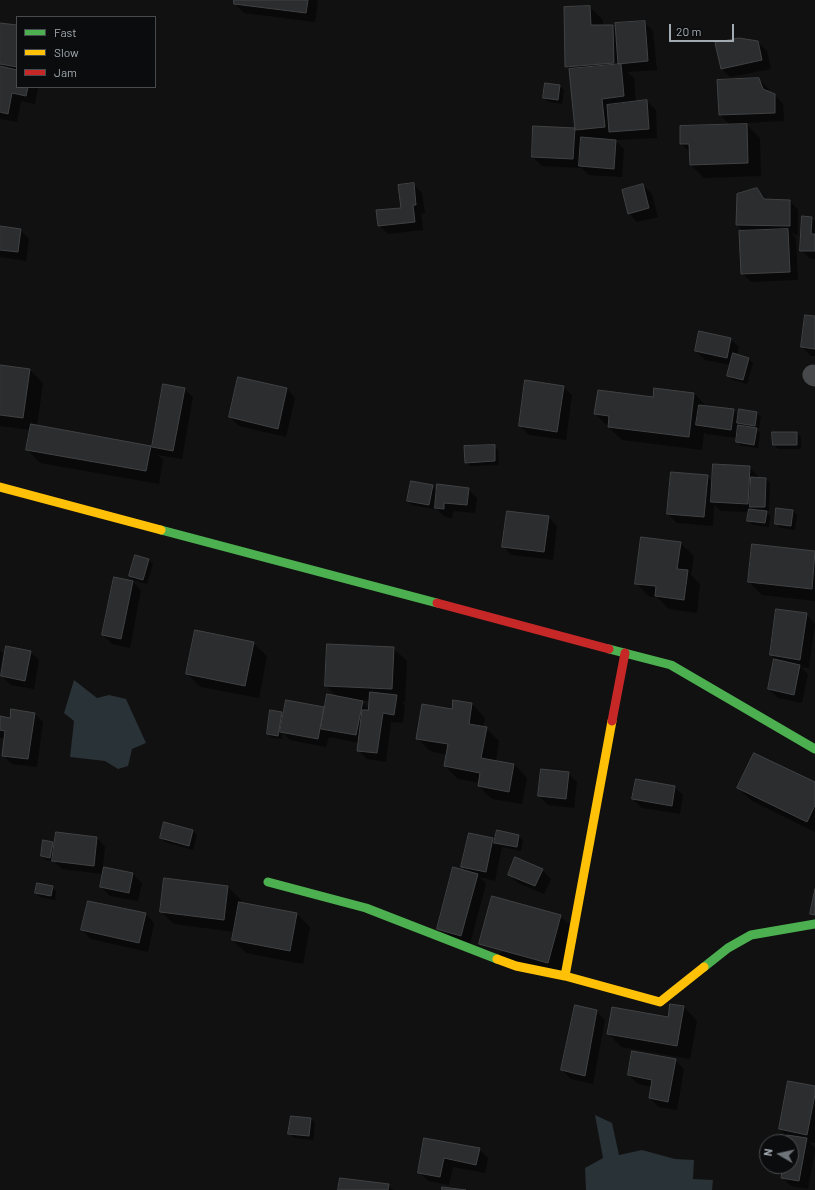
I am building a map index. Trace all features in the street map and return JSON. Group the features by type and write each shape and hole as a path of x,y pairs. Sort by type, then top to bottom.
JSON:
{"street":[{"path":"0,487 671,666 815,749"},
{"path":"565,976 625,653"},
{"path":"268,882 366,908 516,966 565,976 660,1002 728,948 751,935 815,924"}],"shaded area":[{"path":"74,680 97,698 109,695 126,699 146,743 132,749 128,766 118,769 105,761 70,757 74,721 64,713"},
{"path":"595,1115 612,1123 619,1155 642,1150 675,1159 694,1160 693,1179 713,1180 712,1190 586,1190 585,1168 603,1158"}],"building":[{"path":"234,0 308,0 306,13 234,4"},
{"path":"590,6 591,25 613,25 614,63 565,67 564,7"},
{"path":"645,21 648,61 618,64 615,23"},
{"path":"0,23 16,25 16,67 0,64"},
{"path":"739,38 758,41 762,60 721,69 715,43"},
{"path":"621,64 624,96 602,99 605,127 575,130 569,69"},
{"path":"0,66 16,70 16,88 28,88 26,96 12,93 8,114 0,112"},
{"path":"759,78 763,89 775,94 775,113 719,115 717,80"},
{"path":"545,83 560,85 558,100 543,98"},
{"path":"647,100 649,129 609,132 607,105"},
{"path":"747,124 748,163 690,165 689,144 680,144 680,126"},
{"path":"533,126 575,128 573,159 532,157"},
{"path":"581,137 616,140 614,169 579,166"},
{"path":"414,183 416,205 413,205 415,222 378,226 376,210 401,208 398,185"},
{"path":"643,184 649,208 628,214 622,190"},
{"path":"757,188 764,199 790,200 790,226 736,225 737,194"},
{"path":"802,216 812,217 811,234 815,234 815,251 800,251"},
{"path":"0,226 21,229 18,252 0,250"},
{"path":"788,229 790,272 741,274 739,231"},
{"path":"805,315 815,316 815,349 801,347"},
{"path":"699,331 731,338 727,358 695,351"},
{"path":"733,353 749,358 743,380 727,376"},
{"path":"0,365 30,369 23,418 0,415"},
{"path":"238,377 287,388 278,429 229,417"},
{"path":"525,380 564,386 557,432 519,426"},
{"path":"163,384 185,388 173,451 152,447"},
{"path":"654,388 694,393 689,437 608,427 609,416 594,414 598,390 653,397"},
{"path":"699,405 734,409 731,430 696,425"},
{"path":"739,409 757,412 755,426 737,423"},
{"path":"31,424 151,446 146,471 26,450"},
{"path":"738,425 757,428 754,445 736,442"},
{"path":"772,432 797,432 797,445 773,445"},
{"path":"495,445 495,461 465,463 464,446"},
{"path":"713,464 750,466 748,504 711,502"},
{"path":"671,472 708,475 704,517 667,514"},
{"path":"751,477 766,478 765,507 750,507"},
{"path":"411,481 433,485 429,505 407,501"},
{"path":"437,484 469,488 467,505 444,503 444,509 435,508"},
{"path":"776,508 793,510 791,526 775,524"},
{"path":"749,509 767,511 765,523 747,521"},
{"path":"507,511 549,516 544,552 502,547"},
{"path":"641,537 681,542 677,569 688,570 684,600 655,596 656,586 635,584"},
{"path":"752,544 815,551 812,589 748,582"},
{"path":"135,555 149,559 143,580 129,576"},
{"path":"114,577 133,581 121,639 102,635"},
{"path":"776,609 807,613 800,660 770,655"},
{"path":"195,630 254,642 245,686 186,674"},
{"path":"327,644 394,647 392,689 325,686"},
{"path":"6,646 31,651 25,681 1,676"},
{"path":"774,659 800,665 794,695 768,689"},
{"path":"370,692 397,695 394,715 383,713 377,753 357,751 362,710 368,710"},
{"path":"327,694 363,701 356,735 321,729"},
{"path":"286,700 324,707 318,739 280,732"},
{"path":"453,700 472,703 469,724 487,727 481,758 514,764 509,792 478,786 480,773 444,766 448,744 416,739 422,704 452,709"},
{"path":"11,709 35,713 28,759 2,756 5,731 0,730 0,716 10,718"},
{"path":"270,710 282,712 278,736 267,734"},
{"path":"754,753 815,782 815,805 807,822 737,788"},
{"path":"541,769 569,772 566,799 538,796"},
{"path":"636,779 675,786 672,806 632,799"},
{"path":"164,822 193,830 189,846 160,838"},
{"path":"497,830 519,835 517,847 494,843"},
{"path":"56,832 97,837 94,866 52,861"},
{"path":"469,833 493,838 486,872 461,867"},
{"path":"43,840 53,842 50,858 41,856"},
{"path":"515,857 543,869 535,886 508,875"},
{"path":"104,867 133,873 129,893 100,887"},
{"path":"453,867 478,874 461,936 437,929"},
{"path":"164,878 228,886 224,920 160,912"},
{"path":"37,883 53,886 51,896 35,893"},
{"path":"815,889 815,915 810,914"},
{"path":"492,896 561,915 548,963 479,944"},
{"path":"88,901 146,913 139,943 81,930"},
{"path":"239,902 297,913 290,951 232,940"},
{"path":"670,1004 684,1006 677,1046 607,1034 612,1007 668,1017"},
{"path":"575,1005 597,1010 585,1076 561,1070"},
{"path":"632,1051 676,1059 668,1102 649,1098 652,1080 628,1075"},
{"path":"788,1081 815,1086 815,1094 807,1135 779,1129"},
{"path":"291,1116 311,1118 309,1136 288,1134"},
{"path":"799,1137 807,1138 799,1181 781,1178 782,1174 799,1174"},
{"path":"424,1138 480,1148 476,1165 444,1158 440,1177 418,1173"},
{"path":"340,1178 389,1184 388,1190 338,1190"},
{"path":"442,1187 466,1190 442,1190"}],"traffic: fast":[{"path":"161,530 437,603"},
{"path":"609,649 671,665 815,749"},
{"path":"268,882 366,908 497,959"},
{"path":"704,967 728,948 751,935 815,924"}],"traffic: slow":[{"path":"0,487 161,530"},
{"path":"565,976 612,721"},
{"path":"497,959 516,966 565,976 660,1002 704,967"}],"traffic: jam":[{"path":"437,603 609,649"},
{"path":"612,721 625,653"}]}
